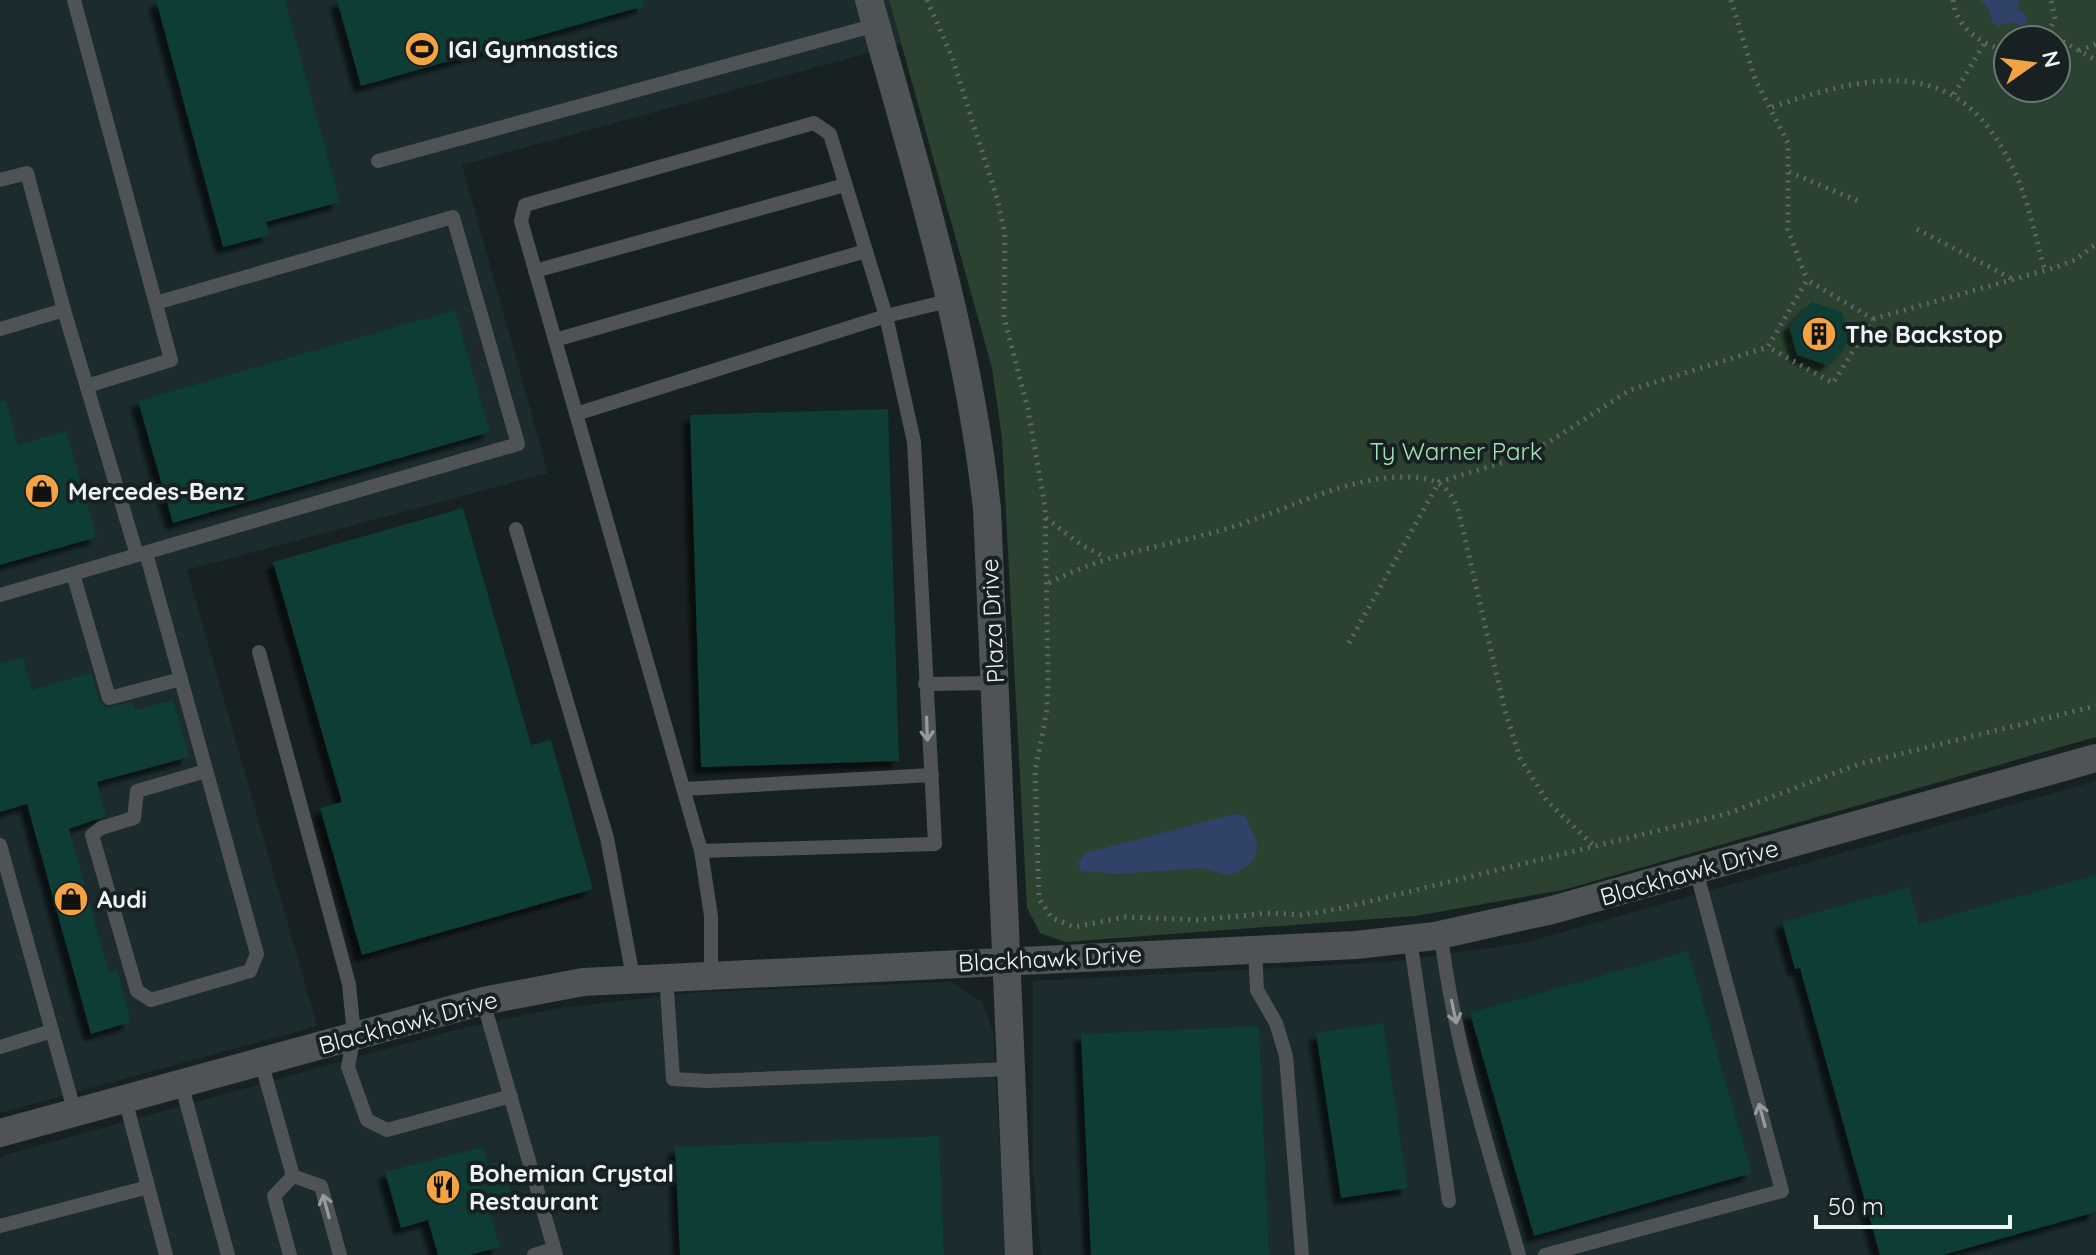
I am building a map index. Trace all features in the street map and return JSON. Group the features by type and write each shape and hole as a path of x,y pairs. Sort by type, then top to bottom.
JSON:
{"street":[{"name":"Plaza Drive","path":"872,12 952,300 979,435 987,509 1019,1255"},
{"name":"Blackhawk Drive","path":"0,1133 354,1035 540,988 666,975 1255,949 1441,935 1552,910 2096,758"}],"lane":[{"path":"74,0 171,360 87,386"},
{"path":"378,161 872,12"},
{"path":"701,851 935,844 914,442 886,316 830,134 814,123 525,205 521,221 701,851 711,916 711,973"},
{"path":"0,180 27,173 87,386 181,679 257,954 250,971 151,1000 137,991 92,835 101,828 134,818 137,791 206,771"},
{"path":"535,271 845,185"},
{"path":"0,595 518,444 453,217 156,303"},
{"path":"555,340 866,251"},
{"path":"576,414 886,316 952,300"},
{"path":"0,329 64,310"},
{"path":"516,529 607,838 633,977"},
{"path":"73,574 109,698 181,679"},
{"path":"259,652 349,984 354,1035 348,1067 367,1120 387,1130 511,1096"},
{"path":"925,684 995,683"},
{"path":"684,789 932,775"},
{"path":"0,845 75,1113"},
{"path":"1545,1255 1782,1191 1696,870"},
{"path":"1441,935 1446,975 1467,1071 1519,1255"},
{"path":"1410,939 1449,1201"},
{"path":"1255,949 1257,990 1276,1023 1286,1056 1302,1255"},
{"path":"666,975 673,1079 707,1081 1011,1069"},
{"path":"483,1001 555,1252 534,1255"},
{"path":"0,1047 52,1031"},
{"path":"261,1061 293,1176"},
{"path":"181,1083 228,1255"},
{"path":"125,1099 166,1255"},
{"path":"290,1255 274,1196 293,1176"},
{"path":"293,1176 321,1186 340,1255"},
{"path":"0,1226 148,1187"}],"path":[{"path":"927,0 952,57 1005,234 1004,318 1037,451 1046,518 1049,583 1048,700 1035,771 1036,867 1039,899 1044,910 1063,924 1074,927 1126,917 1200,920 1317,914 1726,814 1859,764 2096,706"},
{"path":"1731,0 1755,79 1788,143 1788,230 1807,280 1873,319"},
{"path":"1953,0 1959,21 1992,45"},
{"path":"2051,0 2055,19 2053,24"},
{"path":"1954,94 1985,42"},
{"path":"2079,51 2096,44"},
{"path":"2072,47 2096,60"},
{"path":"1772,107 1884,80 1923,82 1954,94 1994,138 2016,175 2045,271"},
{"path":"1788,172 1858,201"},
{"path":"1917,229 2016,281"},
{"path":"1768,347 1833,383 1873,319 2016,281 2075,260 2096,244"},
{"path":"1349,643 1439,482 1530,454 1630,390 1768,347 1807,280"},
{"path":"1049,583 1105,557 1214,532 1370,480 1413,477 1439,482 1450,490 1459,513 1505,711 1520,758 1547,801 1595,848"},
{"path":"1046,518 1080,544 1105,557"}],"shaded area":[{"path":"0,0 889,0 901,44 462,165 548,473 187,570 317,1026 0,1113"},
{"path":"2096,781 2096,1255 1041,1255 1033,1169 1033,981 1389,962 1524,943"},
{"path":"951,982 982,1002 993,1031 1006,1255 0,1255 0,1158 5,1155 455,1030 552,1009 699,992"}],"green space":[{"name":"Ty Warner Park","path":"889,0 2096,0 2096,737 1563,890 1415,916 1065,942 1040,933 1027,908 1002,438 992,368"}],"water":[{"path":"1981,0 2019,0 2018,9 2027,16 2026,22 1994,24 1990,11"},
{"path":"1234,814 1245,816 1257,842 1255,859 1239,872 1227,875 1202,868 1118,874 1081,871 1078,863 1086,853"}],"building":[{"path":"156,0 285,0 340,202 266,222 270,235 223,247"},
{"name":"IGI Gymnastics","path":"337,0 643,0 644,6 361,86"},
{"name":"The Backstop","path":"1812,302 1842,312 1850,341 1827,365 1797,355 1789,326"},
{"path":"455,310 490,432 173,523 138,401"},
{"name":"Mercedes-Benz","path":"6,401 18,445 66,431 97,537 0,565 0,402"},
{"path":"888,409 899,761 701,767 690,415"},
{"path":"463,508 531,745 551,740 593,889 362,955 320,808 342,802 273,562"},
{"name":"Audi","path":"23,657 32,690 91,673 100,702 106,707 132,702 135,710 173,700 189,757 97,782 106,816 69,829 109,972 117,970 131,1022 91,1034 27,804 0,812 0,663"},
{"path":"2096,875 2096,1212 1943,1255 1880,1255 1800,968 1795,969 1782,922 1909,887 1919,924"},
{"path":"1688,951 1752,1173 1534,1236 1470,1013"},
{"path":"1383,1023 1408,1188 1341,1198 1316,1033"},
{"path":"1259,1026 1269,1255 1091,1255 1081,1034"},
{"path":"939,1136 944,1255 680,1255 675,1147"},
{"path":"483,1147 488,1165 502,1161 511,1196 487,1203 500,1247 470,1255 438,1255 428,1220 401,1228 385,1172"}],"place":[{"name":"IGI Gymnastics","path":"422,49"},
{"name":"The Backstop","path":"1819,334"},
{"name":"Mercedes-Benz","path":"42,491"},
{"name":"Audi","path":"71,899"},
{"name":"Bohemian Crystal Restaurant","path":"443,1187"}]}
